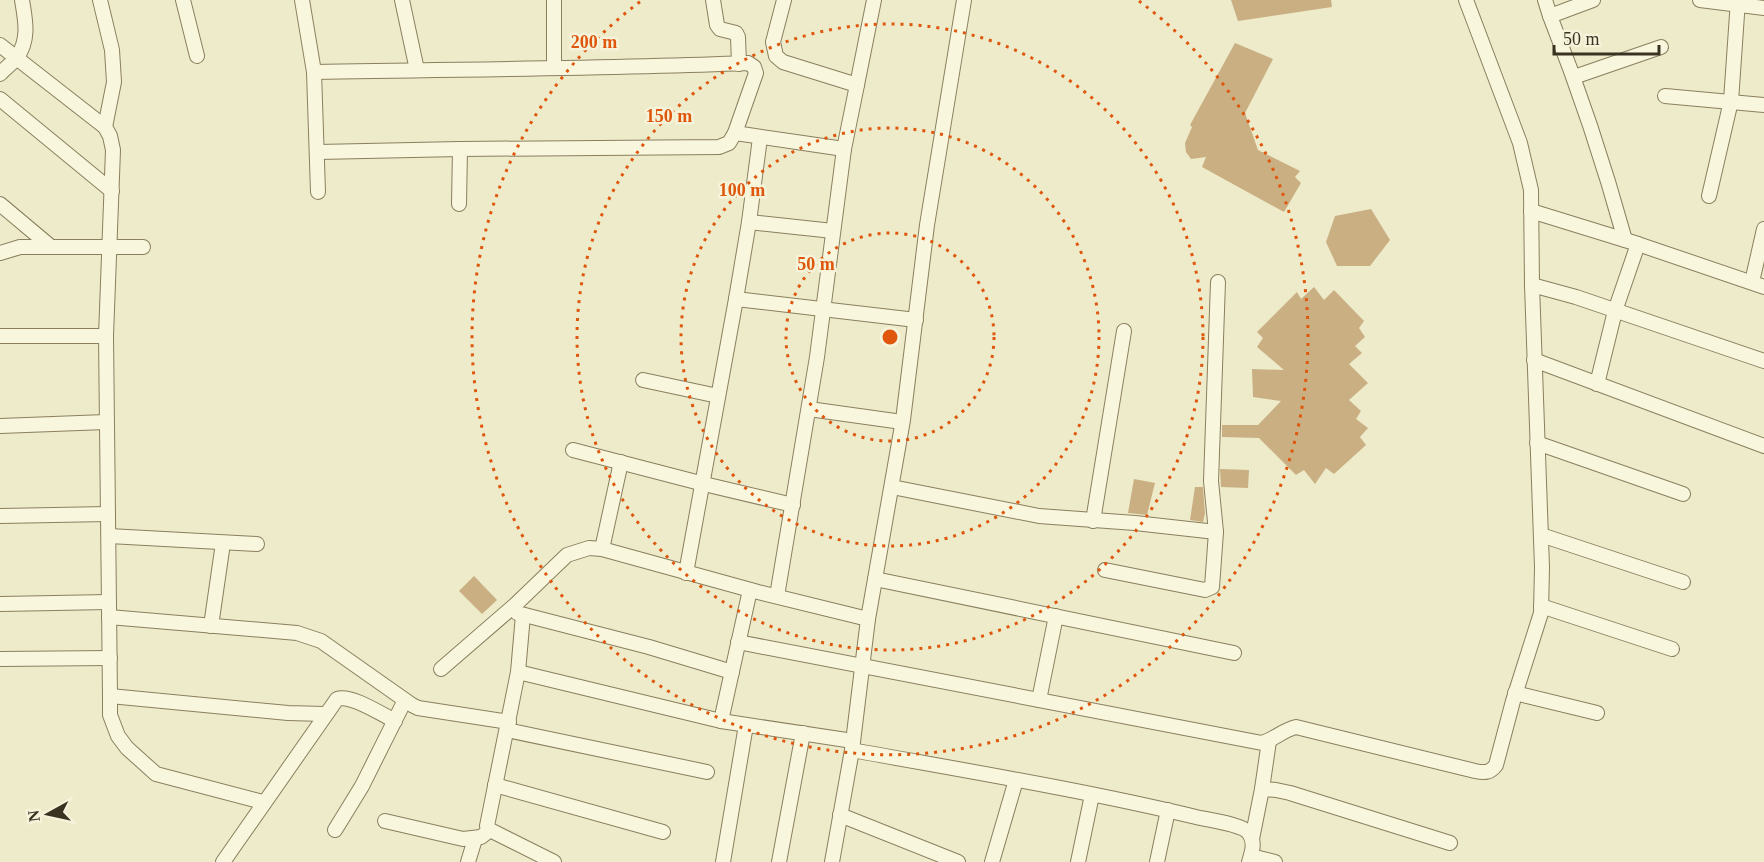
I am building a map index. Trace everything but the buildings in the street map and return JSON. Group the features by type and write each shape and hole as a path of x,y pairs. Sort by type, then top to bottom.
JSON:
{"street":[{"path":"0,74 17,57 25,40 26,29 22,0"},
{"path":"100,0 112,50 114,82 105,127"},
{"path":"183,0 197,56"},
{"path":"302,0 314,72 318,192"},
{"path":"402,0 417,70"},
{"path":"554,0 554,67"},
{"path":"713,0 717,25 720,29 736,33 738,37 739,64"},
{"path":"784,0 773,42 776,56 783,62 857,85"},
{"path":"777,596 817,357 844,149 874,0"},
{"path":"832,862 853,746 868,619 892,487 927,225 964,0"},
{"path":"738,642 1262,743 1287,729 1296,727 1485,773 1492,771 1496,765 1541,606 1531,190 1520,143 1466,0"},
{"path":"1545,0 1631,242 1597,384"},
{"path":"1550,16 1593,0"},
{"path":"1700,0 1737,2 1764,8"},
{"path":"1709,196 1731,101 1737,2"},
{"path":"0,45 105,127 113,150 106,336 110,715 118,736 127,748 156,774 263,802"},
{"path":"1574,77 1661,47"},
{"path":"314,72 684,67 748,63 754,67 756,73 735,133 729,143 719,147 460,148 318,152"},
{"path":"1665,96 1764,105"},
{"path":"0,99 112,192"},
{"path":"735,133 844,149"},
{"path":"686,573 704,484 749,222 760,138"},
{"path":"459,204 460,148"},
{"path":"0,204 50,246"},
{"path":"1531,212 1758,284 1764,229"},
{"path":"749,222 832,231"},
{"path":"0,254 20,247 143,247"},
{"path":"1105,570 1205,590 1212,587 1216,532 1211,481 1218,282"},
{"path":"1532,285 1576,297 1764,361"},
{"path":"736,298 916,320"},
{"path":"1093,521 1124,332"},
{"path":"0,336 106,336"},
{"path":"1534,360 1764,446"},
{"path":"643,380 718,396"},
{"path":"809,409 902,422"},
{"path":"0,426 106,422"},
{"path":"1537,443 1683,494"},
{"path":"573,450 792,505"},
{"path":"602,549 621,462"},
{"path":"892,487 1039,516 1216,532"},
{"path":"0,516 108,514"},
{"path":"1541,535 1683,582"},
{"path":"109,536 257,544"},
{"path":"211,626 223,543"},
{"path":"441,669 508,611 567,555 589,548 602,549 750,590 868,619"},
{"path":"875,579 1233,653"},
{"path":"721,721 750,590"},
{"path":"0,604 109,602"},
{"path":"1541,606 1672,649"},
{"path":"508,611 649,647 732,672"},
{"path":"524,615 518,672 487,826 490,830 554,862"},
{"path":"1039,700 1056,616"},
{"path":"109,617 297,633 309,636 321,641 404,702 418,708 508,726 707,772"},
{"path":"0,659 110,658"},
{"path":"518,672 721,721 803,733 853,746 1168,810 1236,826 1247,831 1252,839"},
{"path":"1515,693 1597,713"},
{"path":"110,696 288,713 324,714"},
{"path":"223,862 324,714 337,699 342,697 351,699 394,721"},
{"path":"335,830 362,786 404,702"},
{"path":"723,862 746,725"},
{"path":"779,862 803,733"},
{"path":"1269,741 1250,859 1275,862"},
{"path":"992,862 1016,780"},
{"path":"495,785 663,832"},
{"path":"1262,789 1290,794 1450,843"},
{"path":"1078,862 1092,795"},
{"path":"1157,862 1168,810"},
{"path":"840,815 958,862"},
{"path":"385,821 464,839 481,837 490,830"},
{"path":"468,862 475,839"}]}
